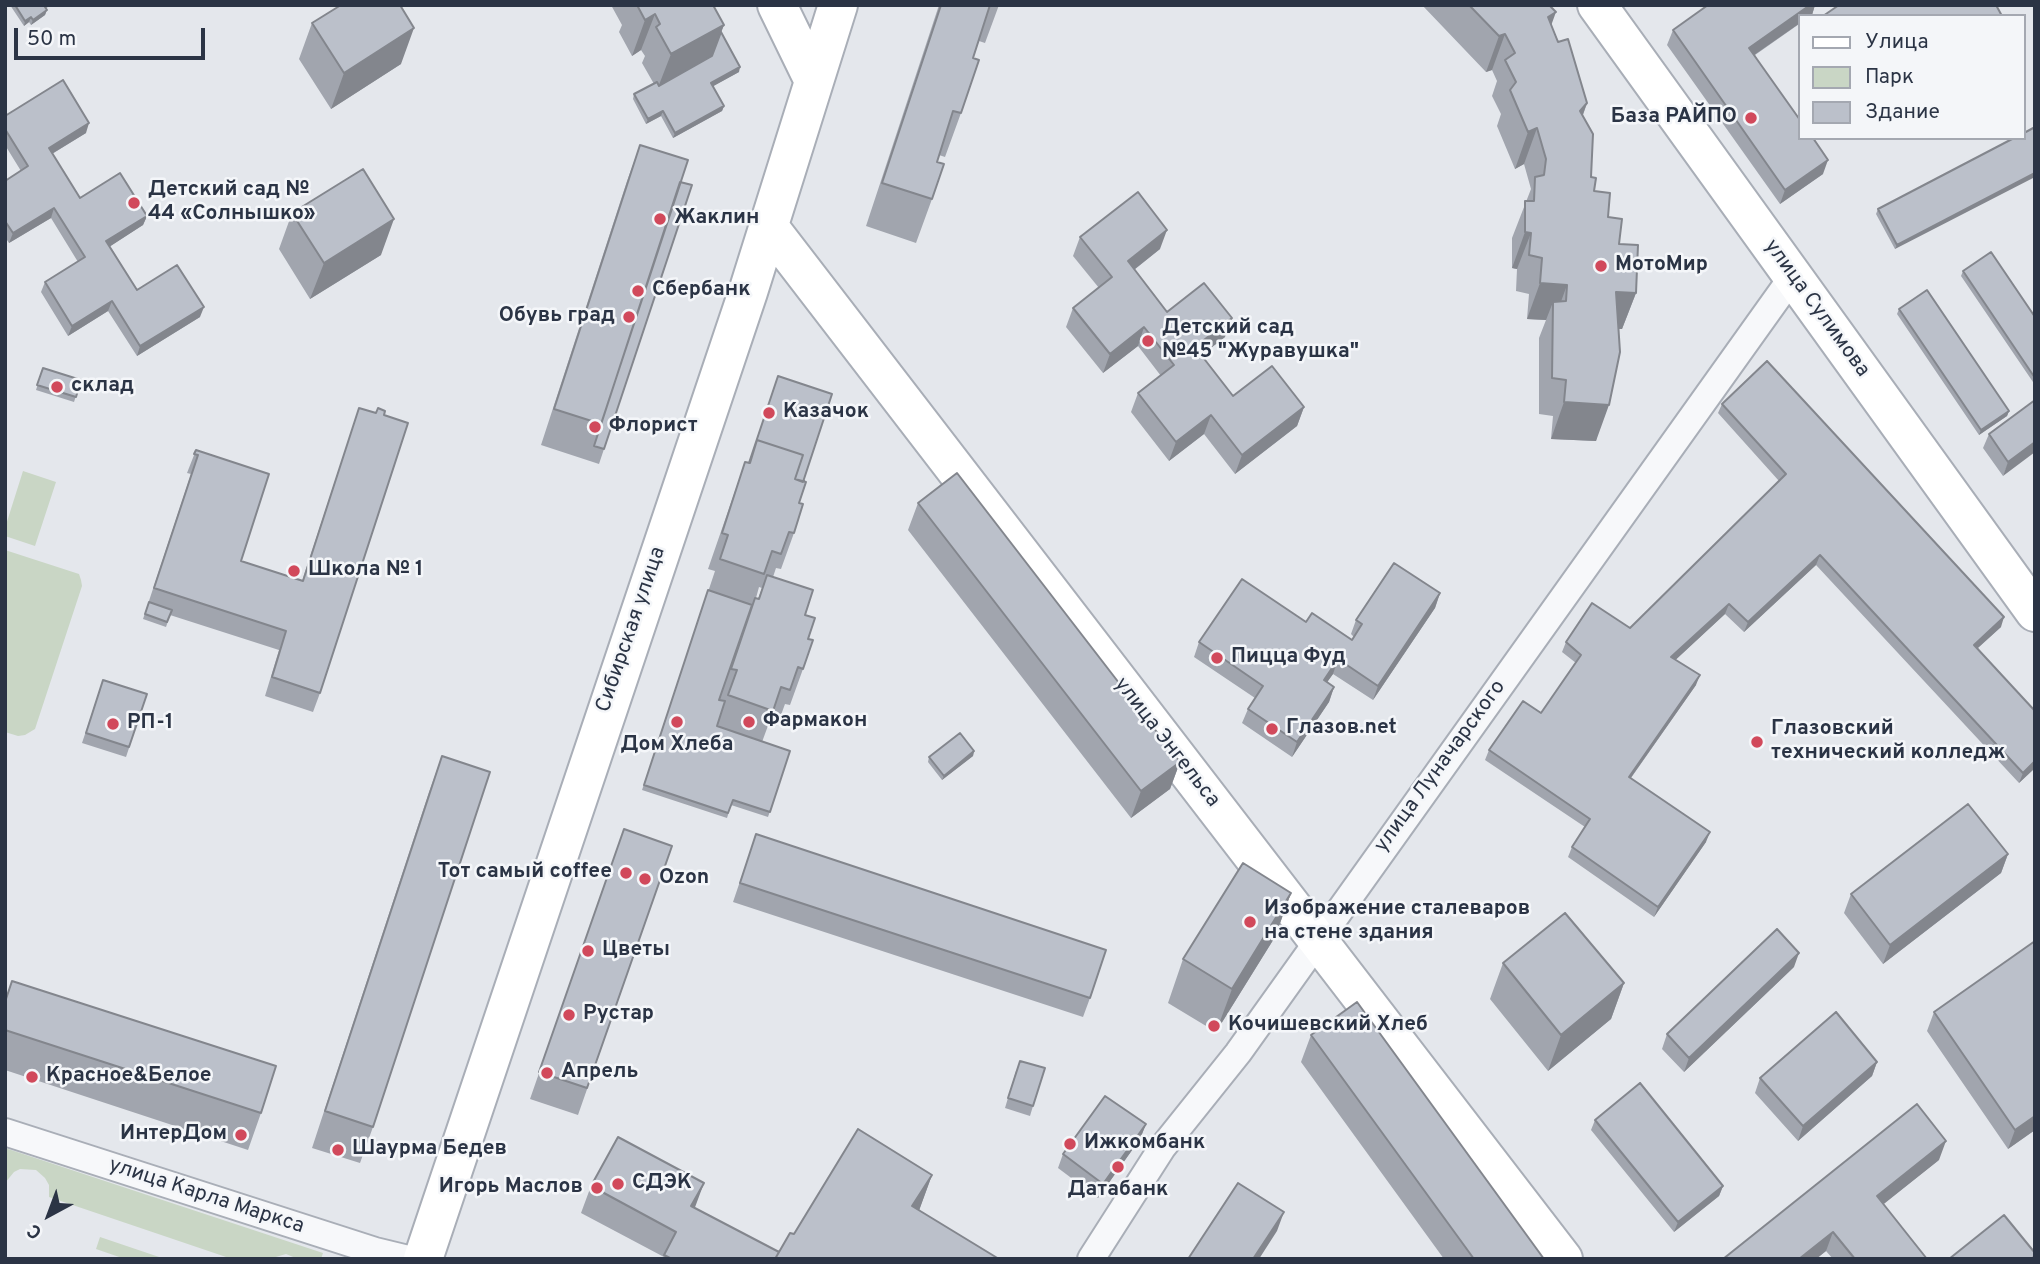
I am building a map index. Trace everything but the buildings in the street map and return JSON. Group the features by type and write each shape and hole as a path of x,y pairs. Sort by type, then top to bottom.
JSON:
{"main road":[{"path":"777,5 814,81"},
{"name":"Сибирская улица","path":"423,1259 769,227 838,5"},
{"name":"улица Сулимова","path":"1598,5 2035,612"},
{"name":"улица Энгельса","path":"769,227 1563,1259"}],"street":[{"name":"улица Луначарского","path":"1091,1259 1162,1148 1237,1052 1319,939 1793,276"},
{"name":"улица Карла Маркса","path":"5,1132 375,1251 408,1259"}],"green space":[{"path":"23,471 56,482 35,546 5,536 5,528"},
{"path":"5,550 79,574 82,586 35,729 18,736 5,732"},
{"path":"5,1148 323,1253 321,1259 298,1259 286,1254 269,1259 232,1259 49,1197 49,1185 36,1170 20,1169 5,1183"},
{"path":"100,1237 165,1259 125,1259 96,1249"}],"place":[{"name":"База РАЙПО","path":"1751,118"},
{"name":"Детский сад № 44 «Солнышко»","path":"134,203"},
{"name":"Жаклин","path":"660,219"},
{"name":"МотоМир","path":"1601,266"},
{"name":"Сбербанк","path":"638,291"},
{"name":"Обувь град","path":"629,317"},
{"name":"Детский сад №45 \"Журавушка\"","path":"1148,341"},
{"name":"склад","path":"57,387"},
{"name":"Казачок","path":"769,413"},
{"name":"Флорист","path":"595,427"},
{"name":"Школа № 1","path":"294,571"},
{"name":"Пицца Фуд","path":"1217,658"},
{"name":"Дом Хлеба","path":"677,722"},
{"name":"Фармакон","path":"749,722"},
{"name":"РП-1","path":"113,724"},
{"name":"Глазов.net","path":"1272,729"},
{"name":"Глазовский технический колледж","path":"1757,742"},
{"name":"Тот самый coffee","path":"626,873"},
{"name":"Ozon","path":"645,879"},
{"name":"Изображение сталеваров на стене здания","path":"1250,922"},
{"name":"Цветы","path":"588,951"},
{"name":"Рустар","path":"569,1015"},
{"name":"Кочишевский Хлеб","path":"1214,1026"},
{"name":"Апрель","path":"547,1073"},
{"name":"Красное&Белое","path":"32,1077"},
{"name":"ИнтерДом","path":"241,1135"},
{"name":"Ижкомбанк","path":"1070,1144"},
{"name":"Шаурма Бедев","path":"338,1150"},
{"name":"Датабанк","path":"1118,1167"},
{"name":"СДЭК","path":"618,1184"},
{"name":"Игорь Маслов","path":"597,1188"}]}
